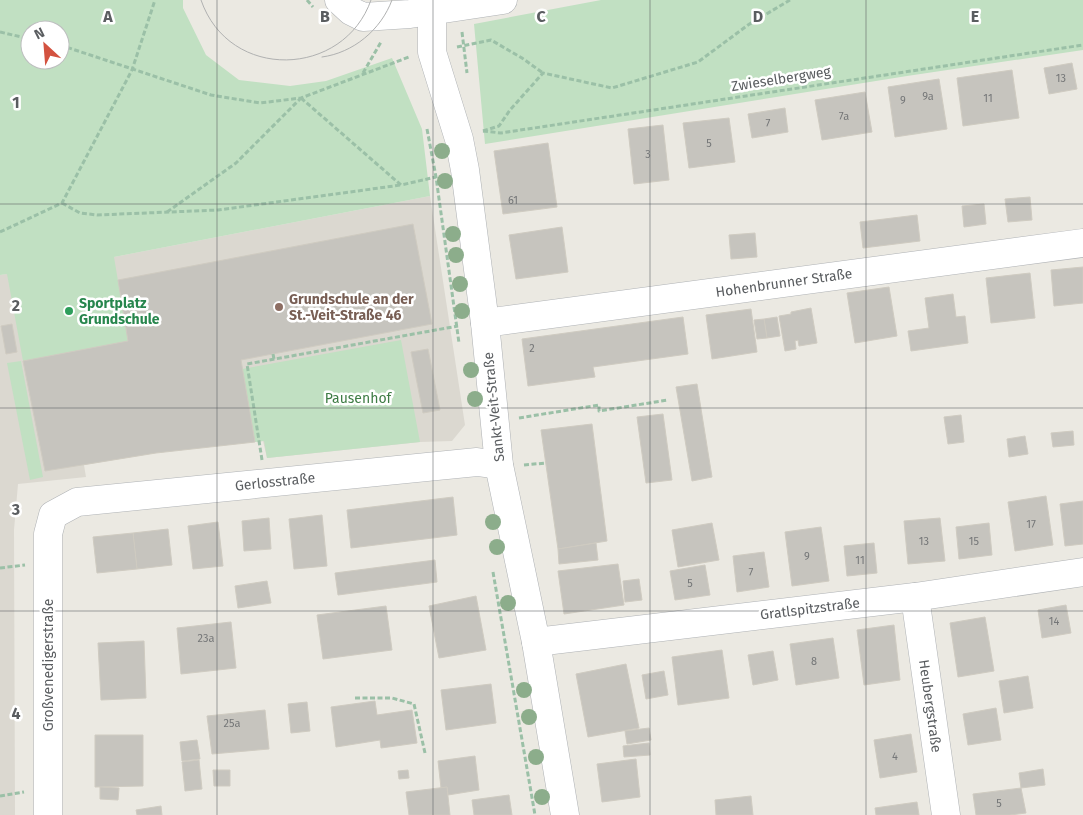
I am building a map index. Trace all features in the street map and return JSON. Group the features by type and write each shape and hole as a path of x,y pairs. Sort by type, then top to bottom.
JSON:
{"street":[{"path":"340,0 351,11 363,17 432,5 504,0"},
{"name":"Sankt-Veit-Straße","path":"432,5 432,52 470,135 465,170 485,322 510,465 536,642 565,815"},
{"name":"Hohenbrunner Straße","path":"485,322 1083,243"},
{"name":"Gerlosstraße","path":"53,515 77,502 477,462 510,465"},
{"name":"Großvenedigerstraße","path":"48,815 48,534 53,515"},
{"name":"Gratlspitzstraße","path":"536,642 914,597 1083,572"},
{"name":"Heubergstraße","path":"914,597 946,815"}],"path":[{"path":"0,232 62,204 132,70 155,0"},
{"path":"464,46 491,40 543,73 612,88 698,62 748,25 790,0"},
{"path":"0,32 20,37"},
{"path":"363,74 382,40"},
{"name":"Zwieselbergweg","path":"470,135 501,133 1083,45"},
{"path":"70,48 132,70 212,95 260,103 302,98 405,58"},
{"path":"470,135 499,126 510,110 543,73"},
{"path":"302,98 401,185"},
{"path":"166,212 236,163 302,98"},
{"path":"62,204 80,213 97,215 218,210 401,185 436,177"},
{"path":"259,442 247,364 457,326"},
{"path":"274,354 274,359"},
{"path":"514,419 599,405 600,411 668,400"},
{"path":"510,465 546,462"},
{"path":"355,698 392,698 414,704 425,753"}],"shaded area":[{"path":"430,196 465,425 452,441 420,442 267,458 263,441 156,453 84,465 86,477 18,484 14,530 15,815 0,815 0,275 114,257"}],"green space":[{"path":"0,0 183,0 183,8 206,55 239,80 290,86 326,81 392,58 422,129 430,196 114,257 128,341 23,361 7,274 0,275"},
{"path":"601,0 1083,0 1083,50 907,76 485,144 474,24"},
{"name":"Pausenhof","path":"401,340 420,442 267,458 264,441 255,442 242,369"},
{"path":"21,361 43,477 30,480 7,363"}],"building":[{"path":"1072,63 1077,89 1049,94 1044,68"},
{"path":"1012,70 1019,118 963,126 957,78"},
{"path":"939,79 947,129 895,137 888,87"},
{"path":"865,92 872,132 822,140 815,100"},
{"path":"785,108 788,132 752,138 748,114"},
{"path":"729,118 735,162 689,168 683,123"},
{"path":"663,125 669,180 634,184 628,129"},
{"path":"548,143 557,207 503,214 494,151"},
{"path":"1030,197 1032,220 1008,222 1005,199"},
{"path":"984,204 986,224 964,227 962,206"},
{"path":"917,215 920,241 863,248 860,222"},
{"path":"413,224 432,324 241,360 255,442 156,453 45,471 23,361 128,341 118,280"},
{"path":"562,227 568,272 516,279 509,235"},
{"path":"755,233 757,257 731,259 729,235"},
{"path":"1083,267 1083,303 1054,306 1051,270"},
{"path":"1030,273 1035,318 991,323 986,278"},
{"path":"889,287 897,336 855,343 847,293"},
{"path":"953,294 956,317 965,316 968,343 911,351 908,331 929,328 925,298"},
{"path":"811,308 817,343 799,346 798,340 795,341 796,349 785,351 779,316"},
{"path":"751,309 757,352 712,359 706,315"},
{"path":"683,317 688,354 593,367 595,377 528,386 522,339"},
{"path":"777,317 780,336 767,338 764,319"},
{"path":"764,319 767,338 757,339 754,320"},
{"path":"12,324 17,352 6,354 1,326"},
{"path":"428,349 440,410 423,413 411,352"},
{"path":"697,384 712,477 692,481 676,387"},
{"path":"663,414 672,480 646,483 637,417"},
{"path":"961,415 964,442 948,444 944,417"},
{"path":"592,424 607,541 558,549 541,430"},
{"path":"1073,431 1074,445 1053,447 1051,433"},
{"path":"1025,436 1028,454 1009,457 1007,439"},
{"path":"1046,496 1053,545 1015,551 1008,502"},
{"path":"453,497 457,535 351,548 347,510"},
{"path":"1083,501 1083,544 1065,546 1060,504"},
{"path":"322,515 327,566 294,569 289,519"},
{"path":"269,518 271,549 244,551 242,521"},
{"path":"940,518 945,561 908,564 904,521"},
{"path":"218,522 223,566 193,569 188,526"},
{"path":"712,523 719,560 678,567 672,530"},
{"path":"989,523 992,555 959,559 956,527"},
{"path":"821,527 829,581 792,586 785,532"},
{"path":"168,529 172,565 137,569 133,533"},
{"path":"133,533 137,569 97,573 93,537"},
{"path":"596,543 598,560 559,564 558,549"},
{"path":"874,543 877,573 847,576 844,546"},
{"path":"764,552 769,587 737,592 733,556"},
{"path":"435,560 437,582 338,595 335,573"},
{"path":"618,564 624,605 564,614 558,571"},
{"path":"705,565 710,595 675,600 670,571"},
{"path":"639,579 642,600 625,602 623,581"},
{"path":"267,581 271,603 238,608 235,586"},
{"path":"476,596 486,650 439,658 429,606"},
{"path":"1066,605 1071,633 1042,638 1038,610"},
{"path":"386,606 392,650 323,659 317,615"},
{"path":"985,617 994,671 958,677 950,623"},
{"path":"231,622 236,668 181,674 177,628"},
{"path":"894,625 900,680 864,685 857,630"},
{"path":"833,638 839,678 796,685 790,644"},
{"path":"144,641 146,698 101,700 98,643"},
{"path":"722,650 729,698 678,705 672,657"},
{"path":"773,651 778,680 753,685 748,655"},
{"path":"626,664 639,728 588,737 576,674"},
{"path":"664,671 668,695 646,699 642,675"},
{"path":"1028,676 1033,708 1004,713 999,681"},
{"path":"491,684 496,723 446,730 441,690"},
{"path":"375,701 377,715 412,710 417,743 381,748 380,740 336,747 331,707"},
{"path":"307,702 310,731 291,733 288,704"},
{"path":"996,708 1001,740 968,745 963,714"},
{"path":"265,710 269,749 212,754 207,716"},
{"path":"649,728 651,740 627,744 625,731"},
{"path":"911,734 917,772 880,778 874,740"},
{"path":"95,735 143,735 143,786 95,787"},
{"path":"197,740 200,759 182,761 180,742"},
{"path":"649,743 650,755 624,757 623,746"},
{"path":"475,756 479,790 448,795 447,787 441,788 438,761"},
{"path":"636,759 640,797 602,802 597,764"},
{"path":"199,760 202,789 185,791 182,762"},
{"path":"1043,769 1045,785 1021,788 1019,773"},
{"path":"213,770 230,770 230,786 214,786"},
{"path":"408,770 409,778 399,779 398,771"},
{"path":"100,787 119,788 118,800 100,799"},
{"path":"447,787 450,815 409,815 406,792"},
{"path":"1021,788 1026,813 976,815 973,794"},
{"path":"509,795 512,815 474,815 472,800"},
{"path":"751,796 753,815 716,815 715,800"},
{"path":"917,802 919,815 876,815 875,808"},
{"path":"161,806 162,815 137,815 136,810"}],"tram line":[{"path":"201,0 215,27 236,46 260,57 286,60 313,56 337,44 357,26 371,0"},
{"path":"322,57 344,51 364,38 381,21 392,0"}],"place":[{"name":"Grundschule an der St.-Veit-Straße 46","path":"279,307"},
{"name":"Sportplatz Grundschule","path":"69,311"}]}
